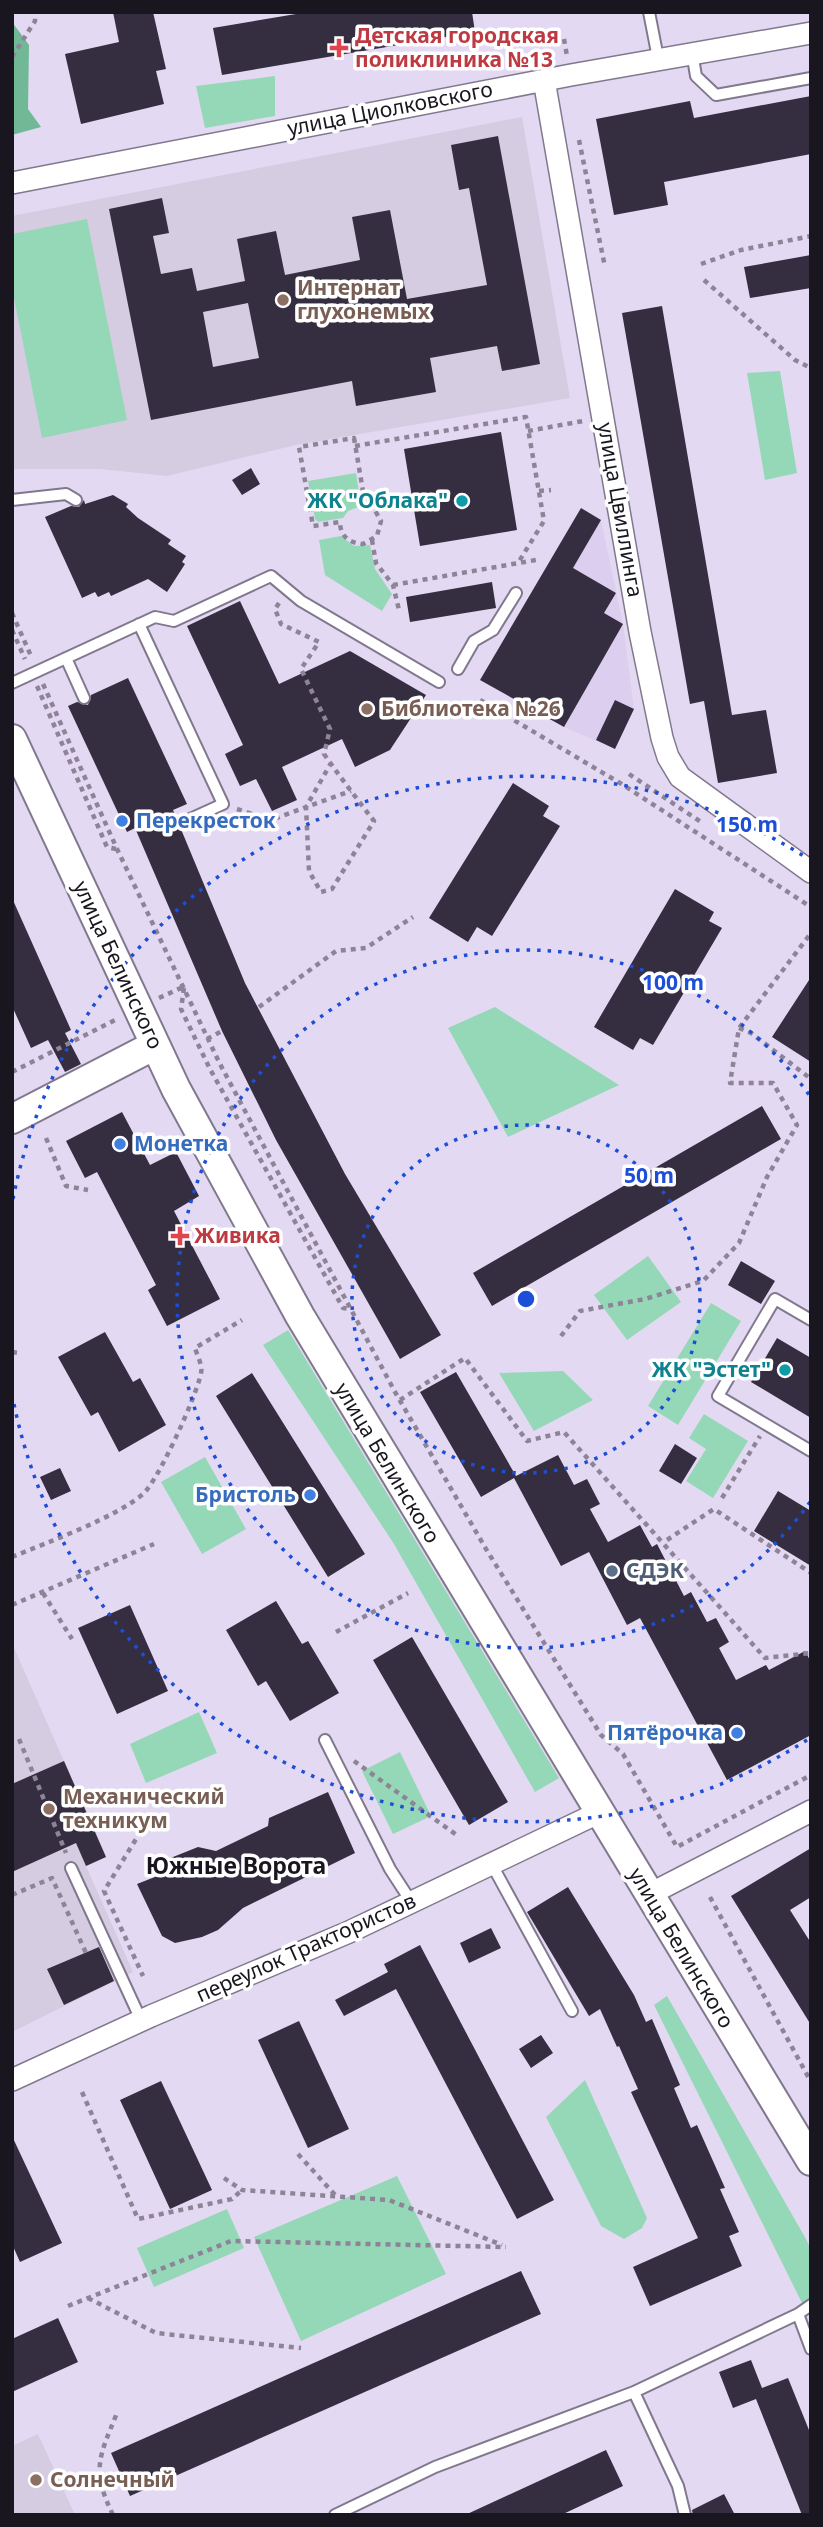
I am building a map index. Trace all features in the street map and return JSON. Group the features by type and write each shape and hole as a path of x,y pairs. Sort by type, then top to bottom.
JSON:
{"main road":[{"name":"улица Белинского","path":"12,739 155,1045 300,1316 811,2161"},
{"path":"12,1119 155,1045"}],"street":[{"name":"улица Циолковского","path":"13,178 658,58 811,33"},
{"name":"улица Цвиллинга","path":"544,80 640,632 668,757 680,777 811,872"},
{"path":"648,1895 811,1811"},
{"name":"переулок Трактористов","path":"12,2080 141,2020 412,1903 598,1812"}],"lane":[{"path":"649,12 658,58"},
{"path":"692,52 696,76 716,95 811,78"},
{"path":"12,500 66,494 76,500"},
{"path":"12,683 155,617 174,621 271,576 289,592 439,682"},
{"path":"458,669 474,640 493,630 516,593"},
{"path":"139,624 223,804 190,819"},
{"path":"66,658 84,698"},
{"path":"811,1321 775,1299 718,1396 811,1451"},
{"path":"325,1740 390,1869 412,1903"},
{"path":"491,1863 572,2011"},
{"path":"66,1865 141,2020"},
{"path":"335,2515 435,2468 634,2392 798,2314 811,2305"},
{"path":"798,2314 811,2349"},
{"path":"634,2392 678,2486 685,2515"}],"path":[{"path":"12,57 35,21 36,12"},
{"path":"564,39 571,75"},
{"path":"579,138 605,267"},
{"path":"701,264 741,250 811,236"},
{"path":"704,279 795,360 811,368"},
{"path":"355,446 526,417 544,521 518,563"},
{"path":"528,430 604,417"},
{"path":"354,438 365,503 373,507 381,521 380,529 372,540 363,544 347,540 342,534 340,522 313,526 299,447 354,438"},
{"path":"539,491 551,489"},
{"path":"372,540 377,565 393,585 398,610"},
{"path":"393,585 536,560"},
{"path":"289,592 275,609 281,624 319,642 301,669 330,729 324,754 331,763 351,791 374,821 332,889 321,892 309,871 306,807 331,763"},
{"path":"12,613 107,847 117,849 207,1039 400,1400 486,1549 601,1735 622,1754 677,1847 811,1775"},
{"path":"12,630 35,673"},
{"path":"480,700 620,783 811,907"},
{"path":"223,804 271,820 351,791"},
{"path":"259,1007 336,951 366,948 413,917"},
{"path":"561,1336 580,1311 645,1299 704,1281 739,1243 767,1177 797,1125 773,1083 730,1083 739,1028 811,933"},
{"path":"184,987 181,1009 210,1069 343,1308 351,1309"},
{"path":"739,1028 751,1033 811,1079"},
{"path":"207,1039 222,1031"},
{"path":"12,1072 93,1035"},
{"path":"46,1138 66,1186 88,1190"},
{"path":"12,1558 103,1517 145,1493 172,1446 194,1394 202,1370 195,1348 242,1320"},
{"path":"12,1352 19,1353"},
{"path":"400,1400 465,1357 527,1441 564,1432 765,1658 811,1653"},
{"path":"722,1498 767,1425"},
{"path":"667,1540 714,1509 811,1573"},
{"path":"12,1605 154,1544"},
{"path":"43,1593 72,1639"},
{"path":"336,1632 408,1593"},
{"path":"19,1739 66,1854 66,1865"},
{"path":"325,1740 458,1836"},
{"path":"141,1831 104,1891 143,1976"},
{"path":"12,1895 52,1878 57,1870"},
{"path":"52,1878 86,1953"},
{"path":"710,1897 811,2082"},
{"path":"82,2092 138,2219 232,2199 242,2190"},
{"path":"298,2154 337,2196"},
{"path":"68,2306 231,2241 506,2247 389,2200 242,2190 224,2178"},
{"path":"87,2298 156,2333 301,2348"},
{"path":"113,2515 100,2488 99,2455 117,2413"}],"shaded area":[{"name":"Интернат глухонемых","path":"522,117 570,398 296,445 167,476 100,469 12,469 12,216"},
{"path":"581,508 601,520 623,624 634,709 615,749 564,727 480,680"},
{"name":"Механический техникум","path":"12,1643 106,1857 86,1866 133,1972 12,2032"},
{"name":"Солнечный","path":"38,2434 75,2515 12,2515 12,2446"}],"green space":[{"path":"12,22 29,45 28,109 41,127 12,135"},
{"path":"275,76 275,116 205,128 196,86"},
{"path":"87,219 127,420 42,438 12,288 12,234"},
{"path":"780,371 797,473 765,480 747,373"},
{"path":"356,473 361,506 348,511 343,518 318,522 315,519 308,481"},
{"path":"341,536 354,546 370,545 375,569 392,594 382,611 325,575 319,540"},
{"path":"495,1007 619,1085 508,1137 448,1028"},
{"path":"648,1256 681,1302 627,1340 594,1295"},
{"path":"711,1303 741,1321 678,1425 648,1406"},
{"path":"288,1330 559,1778 535,1792 394,1544 263,1345"},
{"path":"563,1371 593,1400 534,1431 499,1373"},
{"path":"704,1414 748,1441 713,1498 686,1481 706,1449 689,1438"},
{"path":"205,1457 246,1529 202,1554 161,1482"},
{"path":"199,1712 217,1753 146,1783 130,1744"},
{"path":"400,1752 431,1816 393,1834 362,1771"},
{"path":"667,1996 811,2250 811,2301 804,2307 654,2005"},
{"path":"585,2080 647,2218 642,2228 624,2239 601,2226 546,2117"},
{"path":"397,2176 446,2274 301,2341 254,2237"},
{"path":"227,2209 244,2248 154,2287 137,2248"}],"building":[{"path":"113,12 153,12 166,69 156,71 164,104 81,124 65,54 119,42"},
{"path":"308,12 472,12 475,32 222,75 213,28"},
{"path":"811,96 811,154 664,182 668,205 614,215 596,119 690,101 694,118"},
{"path":"498,136 540,364 502,371 497,346 430,358 436,392 356,406 352,381 151,420 109,209 162,198 169,233 153,236 161,274 192,268 197,291 245,281 237,239 276,231 285,275 360,260 352,217 390,210 407,299 487,285 469,188 459,190 451,145","holes":["248,303 259,358 213,367 203,312"]},
{"path":"811,255 811,288 750,298 744,267"},
{"path":"662,306 732,715 766,710 777,773 718,783 704,701 690,704 622,313"},
{"name":"ЖК \"Облака\"","path":"501,432 517,530 420,546 404,449"},
{"path":"251,468 260,484 242,495 232,480"},
{"path":"113,495 128,504 126,507 138,518 171,540 168,544 186,556 182,562 185,564 167,592 148,579 111,596 109,592 98,597 95,592 82,598 45,517 71,506 79,507 84,500 85,504"},
{"path":"581,508 601,520 573,568 616,593 604,613 623,624 564,727 480,680"},
{"path":"492,582 496,608 410,622 406,597"},
{"path":"240,601 279,684 350,651 426,695 390,750 355,767 342,739 282,767 297,800 272,811 256,779 240,786 225,754 243,745 187,626"},
{"path":"128,678 187,804 173,810 245,983 345,1174 441,1335 400,1359 276,1140 222,1031 135,828 127,832 68,706 77,702 88,705 91,695"},
{"path":"615,700 634,709 615,749 596,740"},
{"path":"513,783 549,806 543,816 560,826 492,936 477,927 468,942 429,918"},
{"path":"675,889 714,912 709,921 722,928 653,1045 640,1038 633,1050 594,1027"},
{"path":"12,898 71,1030 65,1033 81,1064 65,1072 48,1040 31,1048 12,1006"},
{"path":"811,977 811,1062 772,1037"},
{"path":"762,1106 781,1139 492,1306 473,1273"},
{"path":"122,1112 150,1165 176,1152 199,1196 174,1211 220,1299 167,1326 148,1290 156,1285 97,1172 85,1178 66,1141"},
{"path":"741,1261 775,1281 761,1304 728,1285"},
{"path":"105,1332 133,1382 140,1378 166,1425 119,1452 98,1412 91,1416 58,1357"},
{"name":"ЖК \"Эстет\"","path":"777,1338 811,1358 811,1418 751,1382"},
{"path":"456,1372 516,1476 558,1455 574,1485 587,1479 600,1504 590,1509 608,1542 640,1525 652,1547 657,1544 684,1596 691,1592 707,1622 716,1618 729,1642 719,1648 736,1680 766,1665 769,1670 805,1651 811,1662 811,1735 727,1780 640,1618 627,1625 589,1552 561,1566 514,1478 481,1497 420,1392"},
{"path":"252,1373 365,1554 328,1577 216,1396"},
{"path":"675,1444 697,1458 681,1484 659,1471"},
{"path":"60,1468 71,1491 51,1500 40,1477"},
{"path":"778,1491 811,1511 811,1566 754,1531"},
{"path":"276,1601 302,1644 308,1641 339,1693 290,1721 266,1681 258,1686 226,1630"},
{"path":"130,1605 168,1691 117,1714 78,1628"},
{"path":"412,1637 508,1802 469,1825 373,1660"},
{"path":"64,1761 106,1857 86,1866 76,1843 12,1872 12,1784"},
{"path":"328,1792 355,1853 243,1908 218,1930 202,1937 175,1943 162,1936 137,1884 165,1873 163,1861 198,1847 216,1851 268,1826 269,1818"},
{"path":"811,1848 811,1897 790,1910 811,1943 811,2025 731,1896"},
{"path":"568,1887 634,1995 646,2022 652,2019 680,2085 674,2088 691,2128 697,2125 725,2188 720,2189 739,2232 729,2236 742,2266 650,2306 633,2267 698,2238 631,2092 638,2089 600,2009 589,2016 527,1912"},
{"path":"491,1928 501,1948 469,1963 460,1943"},
{"path":"420,1945 554,2200 517,2219 396,1989 344,2016 335,2000 388,1972 384,1964"},
{"path":"99,1947 114,1981 64,2005 47,1969"},
{"path":"299,2021 349,2129 308,2148 258,2040"},
{"path":"541,2035 553,2053 531,2068 519,2049"},
{"path":"161,2081 212,2190 170,2209 120,2100"},
{"path":"12,2136 62,2243 20,2262 12,2244"},
{"path":"521,2271 541,2314 130,2496 111,2453"},
{"path":"58,2318 78,2362 12,2392 12,2339"},
{"path":"751,2360 762,2388 788,2378 811,2435 811,2515 802,2515 756,2399 733,2408 719,2372"},
{"path":"606,2450 623,2486 561,2515 465,2515"},
{"path":"724,2494 735,2515 693,2515 692,2510"}],"place":[{"name":"Детская городская поликлиника №13","path":"339,48"},
{"name":"Интернат глухонемых","path":"283,300"},
{"name":"ЖК \"Облака\"","path":"462,501"},
{"name":"Библиотека №26","path":"367,709"},
{"name":"Перекресток","path":"122,821"},
{"name":"Монетка","path":"120,1144"},
{"name":"Живика","path":"180,1236"},
{"name":"ЖК \"Эстет\"","path":"785,1370"},
{"name":"Бристоль","path":"310,1495"},
{"name":"СДЭК","path":"612,1571"},
{"name":"Пятёрочка","path":"737,1733"},
{"name":"Механический техникум","path":"49,1809"},
{"name":"Солнечный","path":"36,2480"}],"district":[{"name":"Южные Ворота","path":"236,1866"}]}
